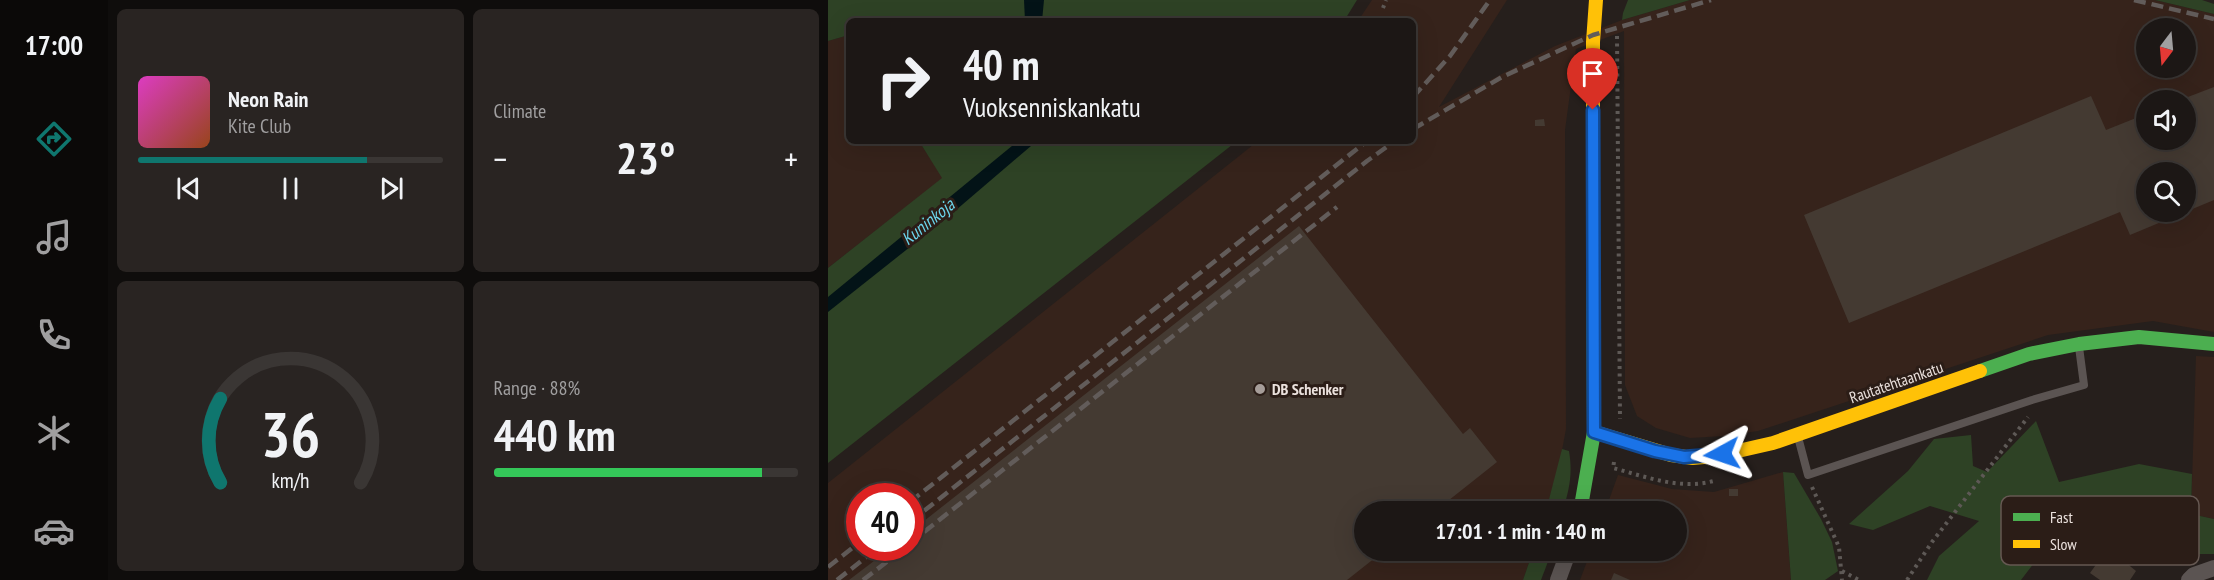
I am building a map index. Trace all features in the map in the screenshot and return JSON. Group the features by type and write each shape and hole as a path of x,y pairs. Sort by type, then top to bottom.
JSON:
{"street":[{"path":"1582,501 1594,432 1593,42 1596,0"},
{"name":"Rautatehtaankatu","path":"1594,432 1655,451 1684,457 1737,453 2029,354 2079,344 2139,337 2214,344"},
{"path":"1558,580 1565,561"},
{"path":"2188,580 2214,568"}],"lane":[{"path":"1797,434 1808,475 2032,400 2084,385 2079,344"}],"path":[{"path":"1383,8 1386,0"},
{"path":"1618,28 1620,407"},
{"path":"1907,580 1932,542 2028,417 2032,400"},
{"path":"1808,475 1839,547 1842,580"},
{"path":"1842,572 1859,580"}],"shaded area":[{"path":"1372,0 1507,0 1439,107 1555,46 1622,20 1690,0 2155,0 2214,14 2214,332 2153,321 2048,335 1758,431 1690,438 1656,428 1637,416 1625,385 1624,31 1576,49 1565,130 1566,429 1549,501 1354,501 1354,561 1530,561 1523,580 861,580 885,561 924,561 924,483 846,483 846,561 880,561 856,580 828,580 828,483 1254,144 1416,144 1416,18 1360,18"},
{"path":"846,36 846,144 921,144 943,178 828,268 828,41"},
{"path":"2196,356 2214,357 2214,519 2199,516 2199,496 2192,496"},
{"path":"1783,472 1791,580 1580,580 1587,561 1687,561 1687,501 1609,501 1618,475 1672,489 1714,492"}],"green space":[{"path":"828,0 1357,0 1346,18 846,18 846,36 828,41"},
{"path":"1628,0 1690,0 1622,20"},
{"path":"2155,0 2202,0 2214,4 2214,14"},
{"path":"921,144 1233,144 828,463 828,268 942,178"},
{"path":"2036,421 2059,482 2139,464 2192,474 2191,496 2001,496 2001,565 2032,565 2021,580 1927,580 1939,556 1979,521 1930,506 1873,530 1849,524 1908,471 1934,439 1971,435 1973,466 1987,472"},
{"path":"1562,449 1569,451 1570,482 1565,501 1549,501"},
{"path":"1783,472 1794,473 1832,542 1838,571 1825,580 1791,580"},
{"path":"2199,516 2214,519 2214,554 2200,554"},
{"path":"1530,561 1548,561 1541,580 1523,580"}],"water":[{"path":"1024,0 1044,0 1042,18 1025,18"},
{"name":"Kuninkoja","path":"1014,144 1032,144 949,216 828,312 828,297"}],"building":[{"path":"2214,87 2214,200 2196,208 2196,162 2136,162 2136,222 2161,222 2130,235 2120,212 1849,323 1804,215 2091,96 2106,130 2136,118 2136,150 2196,150 2196,94"},
{"path":"1544,119 1545,126 1535,126 1535,120"},
{"name":"DB Schenker","path":"1299,226 1463,434 1470,428 1497,462 1448,501 1354,501 1354,561 1371,561 1347,580 849,580 874,561 924,561 924,521"},
{"path":"1729,489 1738,489 1738,496 1729,496"},
{"path":"2096,565 2129,565 2136,571 2130,580 2100,580 2090,573"},
{"path":"1614,573 1630,580 1611,580"}],"railway":[{"path":"1416,94 1450,56 1490,0"},
{"path":"1416,127 1502,77 1593,35 1711,0"},
{"path":"2134,0 2214,19"},
{"path":"924,491 1363,144"},
{"path":"924,511 1391,144"},
{"path":"924,532 1337,207"},
{"path":"828,567 846,553"},
{"path":"837,580 861,561"},
{"path":"863,580 888,561"}],"traffic: fast":[{"path":"1582,501 1594,432 1593,234"},
{"path":"1980,371 2029,354 2079,344 2139,337 2214,344"}],"traffic: slow":[{"path":"1593,234 1593,42 1596,0"},
{"path":"1594,432 1671,455 1693,458 1716,456 1773,443 1980,371"}],"place":[{"name":"DB Schenker","path":"1260,389"}],"route":[{"path":"1593,110 1594,432 1655,451 1684,457 1707,457 1722,454"}]}
